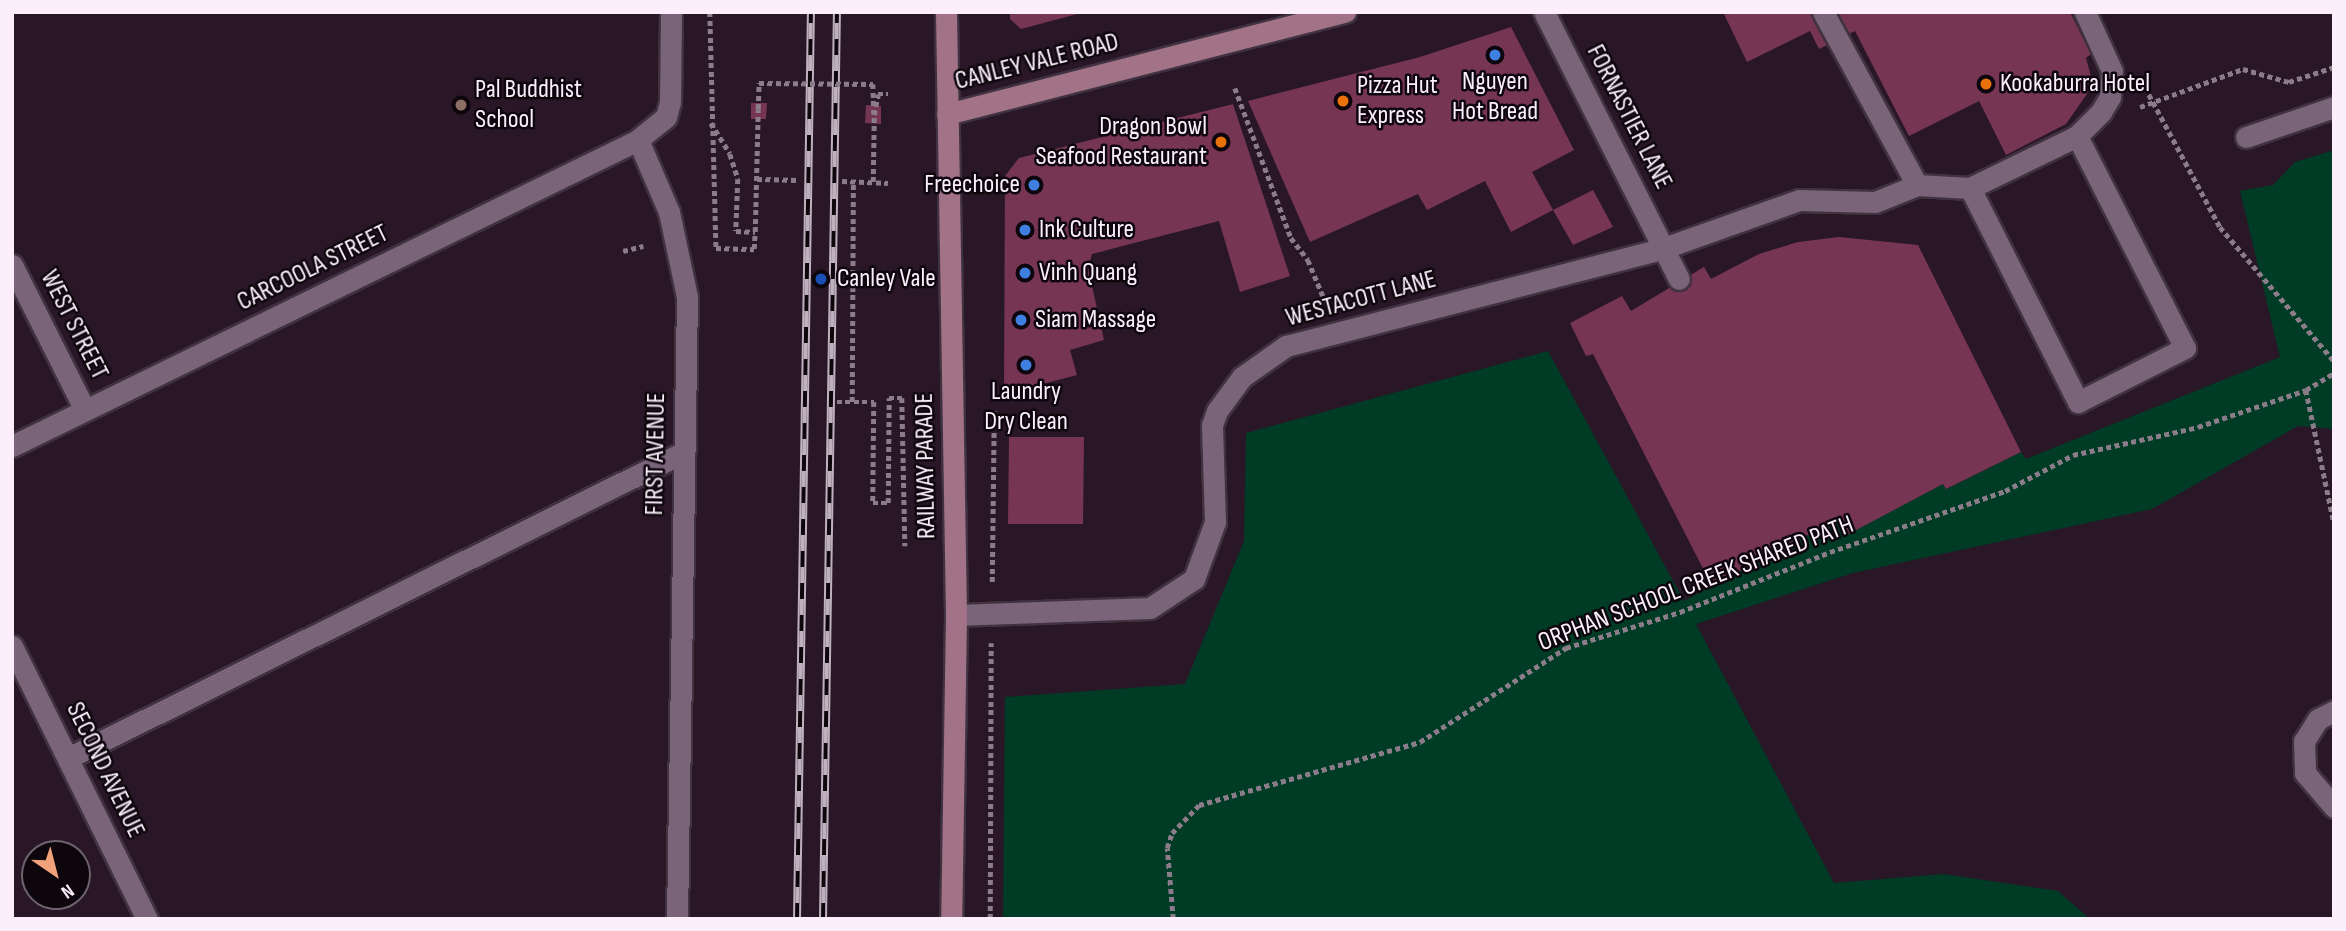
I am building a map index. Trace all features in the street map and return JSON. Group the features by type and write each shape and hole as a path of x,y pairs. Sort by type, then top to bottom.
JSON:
{"main road":[{"name":"RAILWAY PARADE","path":"946,12 956,615 951,919"},
{"name":"CANLEY VALE ROAD","path":"947,114 1345,12"}],"street":[{"path":"638,140 666,117 670,102 671,12"},
{"name":"FORNASTIER LANE","path":"1544,12 1679,279"},
{"path":"1823,12 1917,185 1970,188 2077,136 2101,112 2112,83 2107,53 2085,12"},
{"path":"2246,137 2334,107"},
{"path":"1970,188 2078,402 2185,348 2077,136"},
{"name":"CARCOOLA STREET","path":"12,446 638,140"},
{"name":"FIRST AVENUE","path":"638,140 669,212 684,270 688,328 677,919"},
{"name":"WESTACOTT LANE","path":"956,615 1150,608 1194,579 1214,522 1212,425 1217,411 1242,377 1286,346 1664,248 1799,200 1875,202 1917,185"},
{"name":"WEST STREET","path":"12,265 85,410"},
{"path":"68,758 684,452"},
{"name":"SECOND AVENUE","path":"12,646 146,919"},
{"path":"2334,712 2318,719 2304,741 2305,773 2334,807"}],"path":[{"path":"710,12 710,122 716,248 754,248 759,83 873,84 873,182"},
{"path":"2154,105 2224,73 2257,71 2289,82 2334,67"},
{"path":"2141,81 2220,227 2334,361"},
{"path":"1235,88 1291,238 1308,260 1339,332"},
{"path":"874,115 878,94 887,94"},
{"path":"710,122 730,154 738,179 736,231 755,232"},
{"path":"757,179 797,180"},
{"path":"842,181 888,183"},
{"path":"852,402 853,182"},
{"name":"ORPHAN SCHOOL CREEK SHARED PATH","path":"1172,919 1167,848 1172,833 1199,805 1420,742 1506,682 1566,648 1680,612 1830,552 2005,491 2073,455 2198,427 2306,390 2334,373"},
{"path":"2306,390 2334,523"},
{"path":"837,402 874,402 873,503 888,503 889,398 902,398 905,546"},
{"path":"990,919 993,411"}],"green space":[{"path":"2334,150 2334,429 2298,426 2152,509 1853,573 1696,624 1834,883 1944,874 2058,891 2090,919 1003,919 1005,697 1185,684 1244,541 1246,433 1548,351 1684,601 1836,520 1846,535 1943,484 1947,489 2021,452 2026,459 2280,357 2240,191 2273,185 2295,162"}],"building":[{"path":"1010,12 1081,13 1021,29 1010,19"},
{"name":"Kookaburra Hotel","path":"1723,12 2070,12 2091,54 2086,58 2091,77 2089,91 2066,124 2006,155 1979,101 1909,136 1855,31 1819,49 1810,31 1747,62"},
{"path":"1511,27 1574,150 1532,172 1553,210 1511,232 1485,181 1427,210 1418,194 1310,242 1248,101 1420,57"},
{"path":"751,103 767,103 766,119 751,119"},
{"path":"1233,104 1290,276 1240,292 1219,221 1092,254 1088,268 1104,340 1070,350 1077,375 1004,394 1005,176 1019,158"},
{"path":"866,105 881,106 881,124 865,123"},
{"path":"1593,190 1613,227 1573,245 1553,210"},
{"path":"1839,237 1918,245 2021,452 1946,489 1943,484 1845,536 1836,520 1712,586 1593,354 1586,356 1570,323 1622,296 1631,311 1704,267 1711,279 1759,254 1798,242"},
{"path":"1009,437 1084,437 1083,524 1008,524"}],"railway":[{"path":"797,919 811,12"},
{"path":"823,919 837,12"}],"place":[{"name":"Nguyen Hot Bread","path":"1495,55"},
{"name":"Kookaburra Hotel","path":"1986,84"},
{"name":"Pizza Hut Express","path":"1343,101"},
{"name":"Pal Buddhist School","path":"461,105"},
{"name":"Dragon Bowl Seafood Restaurant","path":"1221,142"},
{"name":"Freechoice","path":"1034,185"},
{"name":"Ink Culture","path":"1025,230"},
{"name":"Vinh Quang","path":"1025,273"},
{"name":"Canley Vale","path":"821,279"},
{"name":"Siam Massage","path":"1021,320"},
{"name":"Laundry Dry Clean","path":"1026,365"}]}
